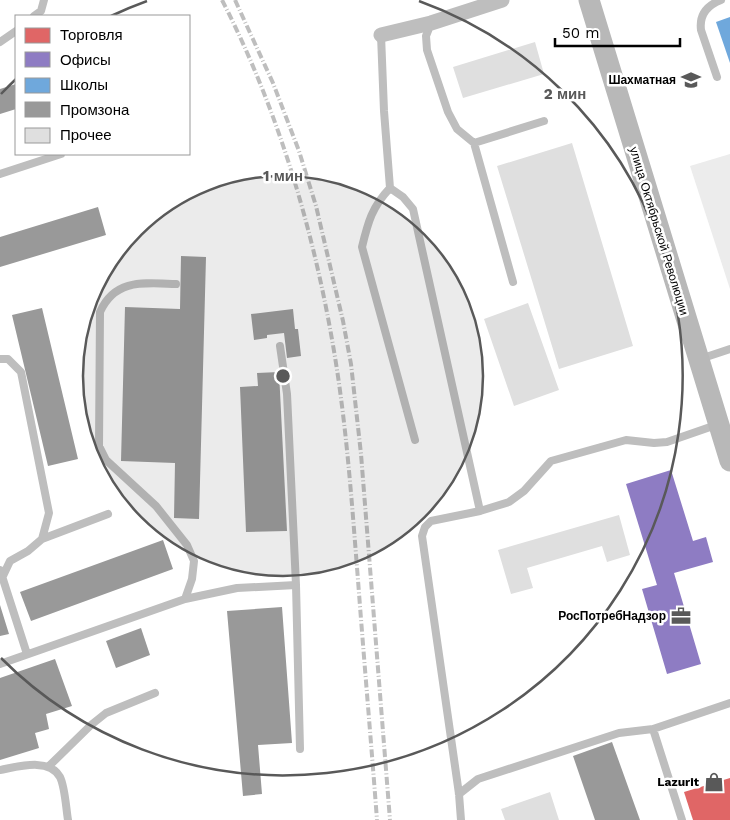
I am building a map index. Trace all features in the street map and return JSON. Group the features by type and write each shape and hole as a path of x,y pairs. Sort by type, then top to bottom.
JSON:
{"street":[{"path":"381,35 430,23 500,0"},
{"name":"улица Октябрьской Революции","path":"589,0 730,461"}],"lane":[{"path":"43,13 44,0"},
{"path":"717,76 700,23 702,15 710,5 721,0"},
{"path":"430,23 426,36 426,50 448,112 457,129 474,143 513,282"},
{"path":"0,42 15,32"},
{"path":"381,35 390,188 378,201 370,217 362,247 415,440"},
{"path":"474,143 544,121"},
{"path":"0,174 58,155"},
{"path":"390,188 403,197 413,209 480,511"},
{"path":"176,284 136,283 124,287 105,300 100,312 99,446 106,460 156,506 187,545 194,561 192,580 186,599"},
{"path":"280,346 287,394 296,585 300,749"},
{"path":"698,360 730,349"},
{"path":"0,359 8,359 22,372 49,513 42,539"},
{"path":"461,820 459,794 422,536 425,527 431,521 480,511 509,502 517,497 551,462 626,440 654,443 667,442 718,424"},
{"path":"26,654 1,574 10,561 28,551 42,539 108,514"},
{"path":"0,664 186,599 237,588 296,585"},
{"path":"48,768 90,725 106,713 155,693"},
{"path":"459,794 478,779 619,733 653,729 730,703"},
{"path":"653,729 682,820"},
{"path":"0,770 38,765 56,772 60,778 68,820"}],"shaded area":[{"path":"730,154 730,289 690,166"}],"building: Торговля":[{"path":"730,778 730,820 693,820 684,792"}],"building: Офисы":[{"path":"671,470 693,541 706,537 713,562 674,573 701,664 667,674 642,589 657,585 626,484"}],"building: Школы":[{"path":"730,17 730,63 716,22"}],"building: Промзона":[{"path":"15,84 15,109 0,114 0,89"},
{"path":"98,207 106,235 0,267 0,237"},
{"path":"181,256 206,257 199,519 174,518 175,463 121,461 125,307 180,309"},
{"path":"42,308 78,459 48,466 12,315"},
{"path":"293,309 295,329 298,329 301,356 287,358 284,333 267,335 267,338 254,340 251,314"},
{"path":"279,372 287,531 246,532 240,387 258,386 257,373"},
{"path":"163,540 173,569 31,621 20,592"},
{"path":"0,605 9,634 0,636"},
{"path":"282,607 292,743 258,745 262,794 243,796 227,611"},
{"path":"141,628 150,655 116,668 106,641"},
{"path":"55,659 72,706 46,714 49,729 35,733 39,748 0,760 0,678"},
{"path":"612,742 640,820 595,820 573,756"}],"building: Прочее":[{"path":"535,42 544,74 463,98 453,67"},
{"path":"572,143 633,346 559,369 497,166"},
{"path":"528,303 559,390 514,406 484,319"},
{"path":"619,515 630,555 607,562 602,546 527,568 533,588 511,594 498,550"},
{"path":"550,792 559,820 505,820 501,809"}],"railway":[{"path":"222,0 261,85 278,130 305,220 327,311 343,413 349,468 377,820"},
{"path":"235,0 273,83 299,151 316,206 343,321 351,364 361,454 390,820"}],"place":[{"name":"Шахматная","path":"691,80"},
{"name":"РосПотребНадзор","path":"681,616"},
{"name":"Lazurit","path":"714,782"}]}
